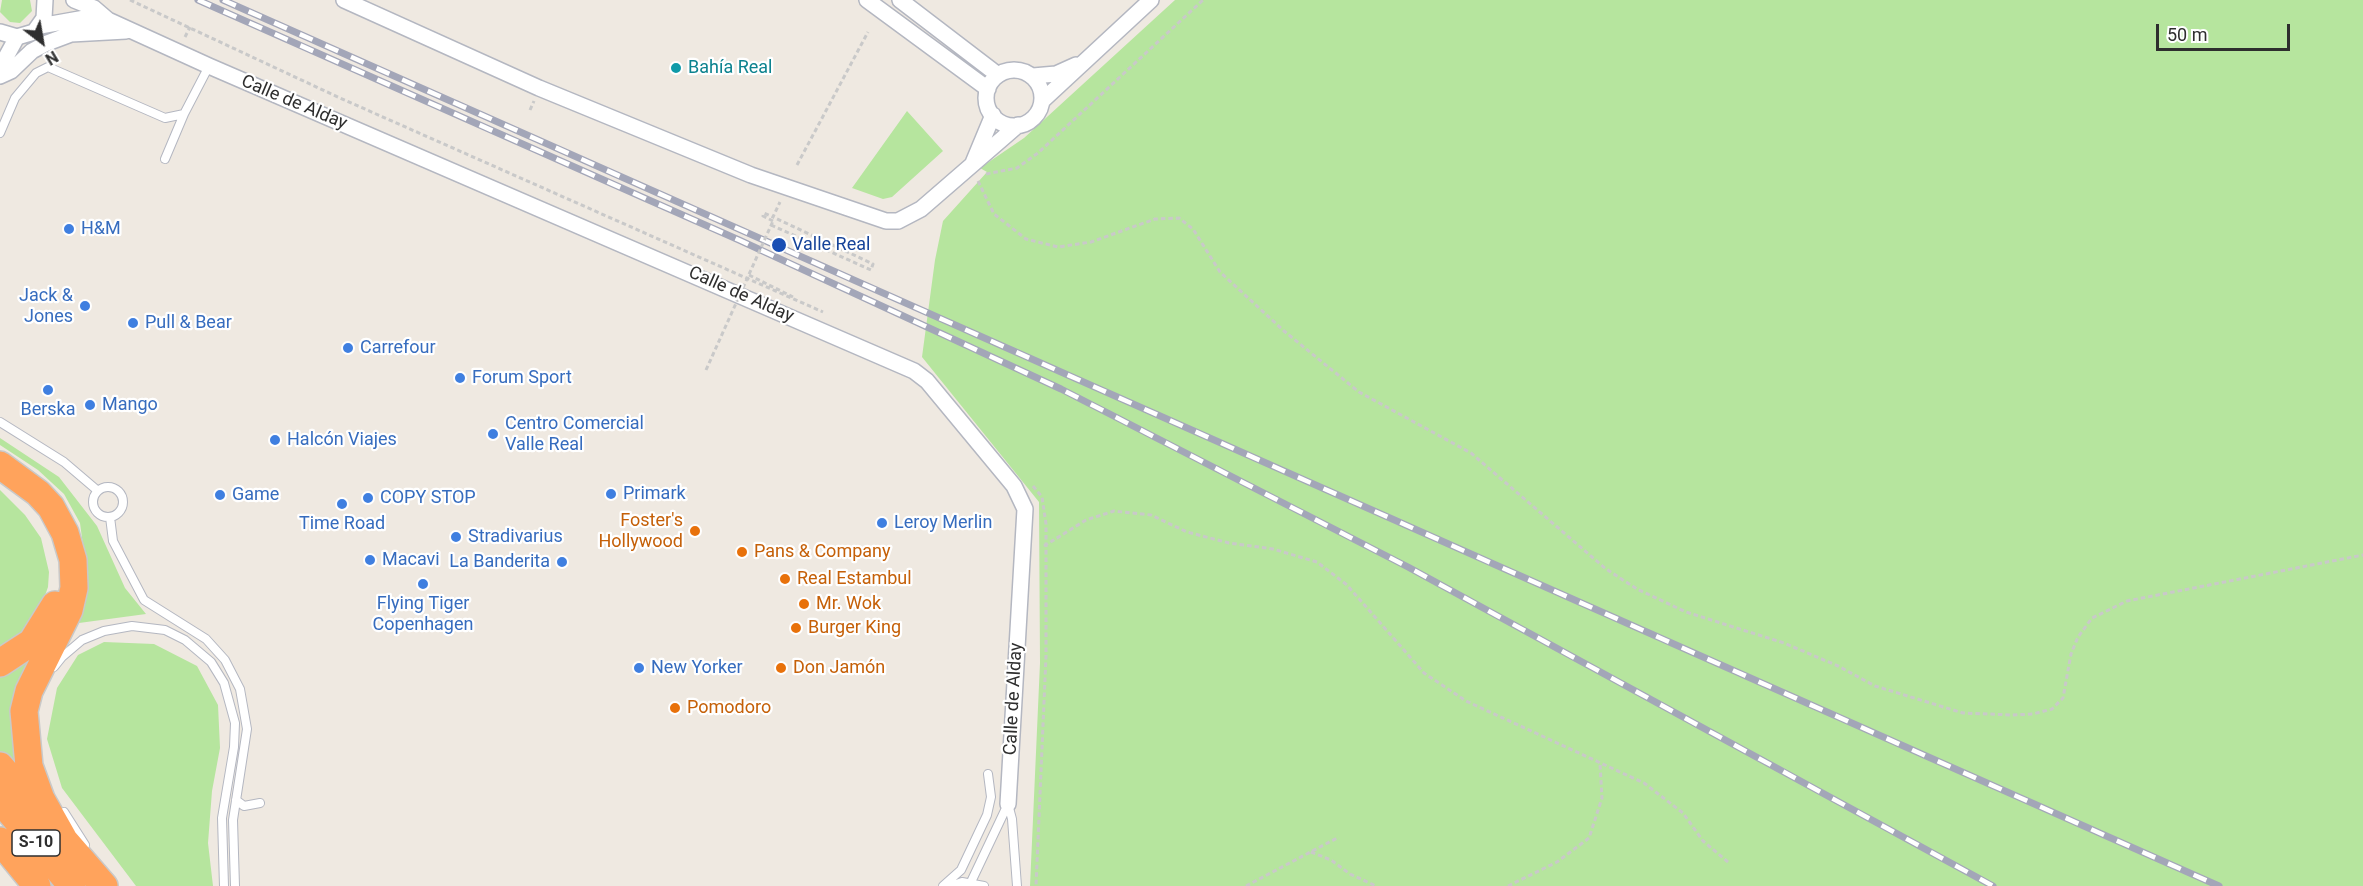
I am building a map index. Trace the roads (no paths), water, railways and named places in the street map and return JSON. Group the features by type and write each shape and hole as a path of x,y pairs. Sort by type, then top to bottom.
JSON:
{"highway":[{"path":"0,465 38,493 51,507 65,533 73,560 72,597 58,635 28,691 24,711 29,766 41,799 63,838"},
{"path":"0,663 32,642 45,623 60,590 65,569 65,533"},
{"path":"0,766 63,838 101,875"},
{"name":"S-10","path":"0,800 72,886"},
{"name":"S-10","path":"0,841 37,886"},
{"path":"0,870 14,886"}],"street":[{"path":"40,26 46,10 45,0"},
{"name":"Calle de Alday","path":"74,0 94,8 108,20 209,66 894,362 914,371 927,381 1014,486 1025,509 1008,804"},
{"path":"344,0 539,88 786,189 875,218 898,221 921,209 976,166 1018,125 1034,117 1042,101 1151,0"},
{"path":"867,0 988,89"},
{"path":"900,0 998,75"},
{"name":"Calle de Alday","path":"16,38 33,33 40,26 85,18 108,20"},
{"name":"Calle de Alday","path":"0,76 11,71 32,51 71,34 132,31"},
{"path":"0,32 16,38 0,68"},
{"path":"1018,125 1000,122 988,108 988,89 998,75 1016,70 1033,76 1056,74 1084,61"},
{"path":"1033,76 1039,84 1042,101"},
{"path":"976,166 993,115"}],"lane":[{"path":"165,159 184,114 209,66"},
{"path":"0,133 15,98 36,73 48,67 165,118 184,114"},
{"path":"0,422 64,462 98,491"},
{"path":"109,486 122,494 122,509 110,517 100,515 94,508 93,498 98,491 109,486"},
{"path":"110,517 112,542 144,600 206,639 225,660 235,678 246,711 247,729 232,836 235,886"},
{"path":"48,678 62,657 82,640 104,631 132,626 165,630 185,640 211,662 224,682 235,723 234,747 222,818 224,886"},
{"path":"34,722 37,759"},
{"path":"943,886 961,870 987,815 991,797 988,774"},
{"path":"236,800 244,806 260,803"},
{"path":"971,882 1008,804"},
{"path":"1008,804 1012,819 1017,886"},
{"path":"61,807 92,855"},
{"path":"101,875 112,886"},
{"path":"951,886 971,882 984,886"}],"railway":[{"path":"198,0 739,240 1061,389 1408,567 1993,886"},
{"path":"223,0 2219,886"}],"place":[{"name":"Bahía Real","path":"676,68"},
{"name":"H&M","path":"69,229"},
{"name":"Valle Real","path":"779,245"},
{"name":"Jack & Jones","path":"85,306"},
{"name":"Pull & Bear","path":"133,323"},
{"name":"Carrefour","path":"348,348"},
{"name":"Forum Sport","path":"460,378"},
{"name":"Berska","path":"48,390"},
{"name":"Mango","path":"90,405"},
{"name":"Centro Comercial Valle Real","path":"493,434"},
{"name":"Halcón Viajes","path":"275,440"},
{"name":"Primark","path":"611,494"},
{"name":"Game","path":"220,495"},
{"name":"COPY STOP","path":"368,498"},
{"name":"Time Road","path":"342,504"},
{"name":"Leroy Merlin","path":"882,523"},
{"name":"Foster's Hollywood","path":"695,531"},
{"name":"Stradivarius","path":"456,537"},
{"name":"Pans & Company","path":"742,552"},
{"name":"Macavi","path":"370,560"},
{"name":"La Banderita","path":"562,562"},
{"name":"Real Estambul","path":"785,579"},
{"name":"Flying Tiger Copenhagen","path":"423,584"},
{"name":"Mr. Wok","path":"804,604"},
{"name":"Burger King","path":"796,628"},
{"name":"New Yorker","path":"639,668"},
{"name":"Don Jamón","path":"781,668"},
{"name":"Pomodoro","path":"675,708"}]}
